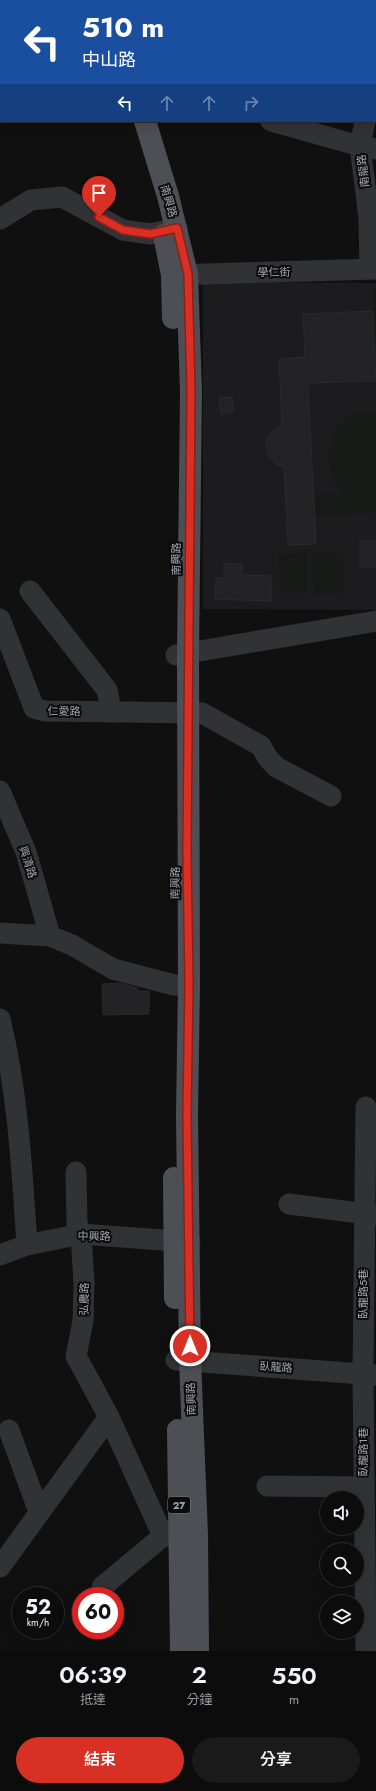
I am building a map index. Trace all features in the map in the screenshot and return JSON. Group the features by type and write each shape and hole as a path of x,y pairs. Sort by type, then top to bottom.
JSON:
{"main road":[{"name":"南興路","path":"130,122 170,230"},
{"name":"南興路","path":"145,122 180,274 176,392 182,655 181,985 183,1360 180,1535 181,1651"},
{"name":"南興路","path":"180,1535 198,1651"}],"street":[{"path":"275,122 368,148"},
{"name":"南龍路","path":"365,122 368,148 369,218 373,269"},
{"path":"0,219 30,200 62,197 123,230 150,234 170,230"},
{"name":"學仁街","path":"180,274 373,269"},
{"path":"30,590 107,690 111,711"},
{"name":"仁愛路","path":"0,619 34,708 45,711 202,713 261,746 267,757 276,767 331,796"},
{"path":"182,655 376,621"},
{"name":"興清路","path":"0,791 26,852 50,936"},
{"path":"0,933 50,936 72,945 113,969 181,985"},
{"path":"0,1019 9,1057 20,1141 27,1245"},
{"name":"臥龍路5巷","path":"366,1107 370,1214 369,1374"},
{"name":"弘農路","path":"76,1172 77,1224 81,1234 84,1283 83,1321 76,1356 109,1417 180,1535"},
{"path":"289,1204 370,1214"},
{"name":"中興路","path":"0,1255 27,1245 81,1234 182,1242"},
{"name":"臥龍路","path":"183,1360 369,1374"},
{"name":"臥龍路1巷","path":"366,1651 363,1487 369,1374"},
{"path":"0,1567 109,1417"},
{"path":"9,1430 39,1512"},
{"path":"267,1486 363,1487"},
{"path":"102,1587 180,1535"}],"shaded area":[{"path":"203,282 376,283 376,610 203,609"},
{"path":"373,289 376,289 376,348"},
{"path":"376,411 376,513 316,515 315,494 342,493 332,476 330,469 329,460 331,442 334,434 344,419 351,415"},
{"path":"306,553 307,593 280,593 279,554"},
{"path":"313,553 343,553 343,593 314,594"}],"building":[{"path":"373,311 376,381 308,383 316,544 288,545 284,467 277,465 268,454 266,447 266,440 270,433 282,425 279,359 305,357 303,314"},
{"path":"232,397 233,412 221,414 219,398"},
{"path":"360,541 376,541 376,567 360,567"},
{"path":"224,564 242,564 242,575 271,576 271,601 215,599 216,578 224,578"},
{"path":"120,983 137,988 137,991 149,991 149,1014 103,1015 102,984"}],"route":[{"path":"99,217 123,230 150,234 177,228 188,274 187,303 191,391 187,851 189,985 187,1115 190,1242 190,1346"}]}
